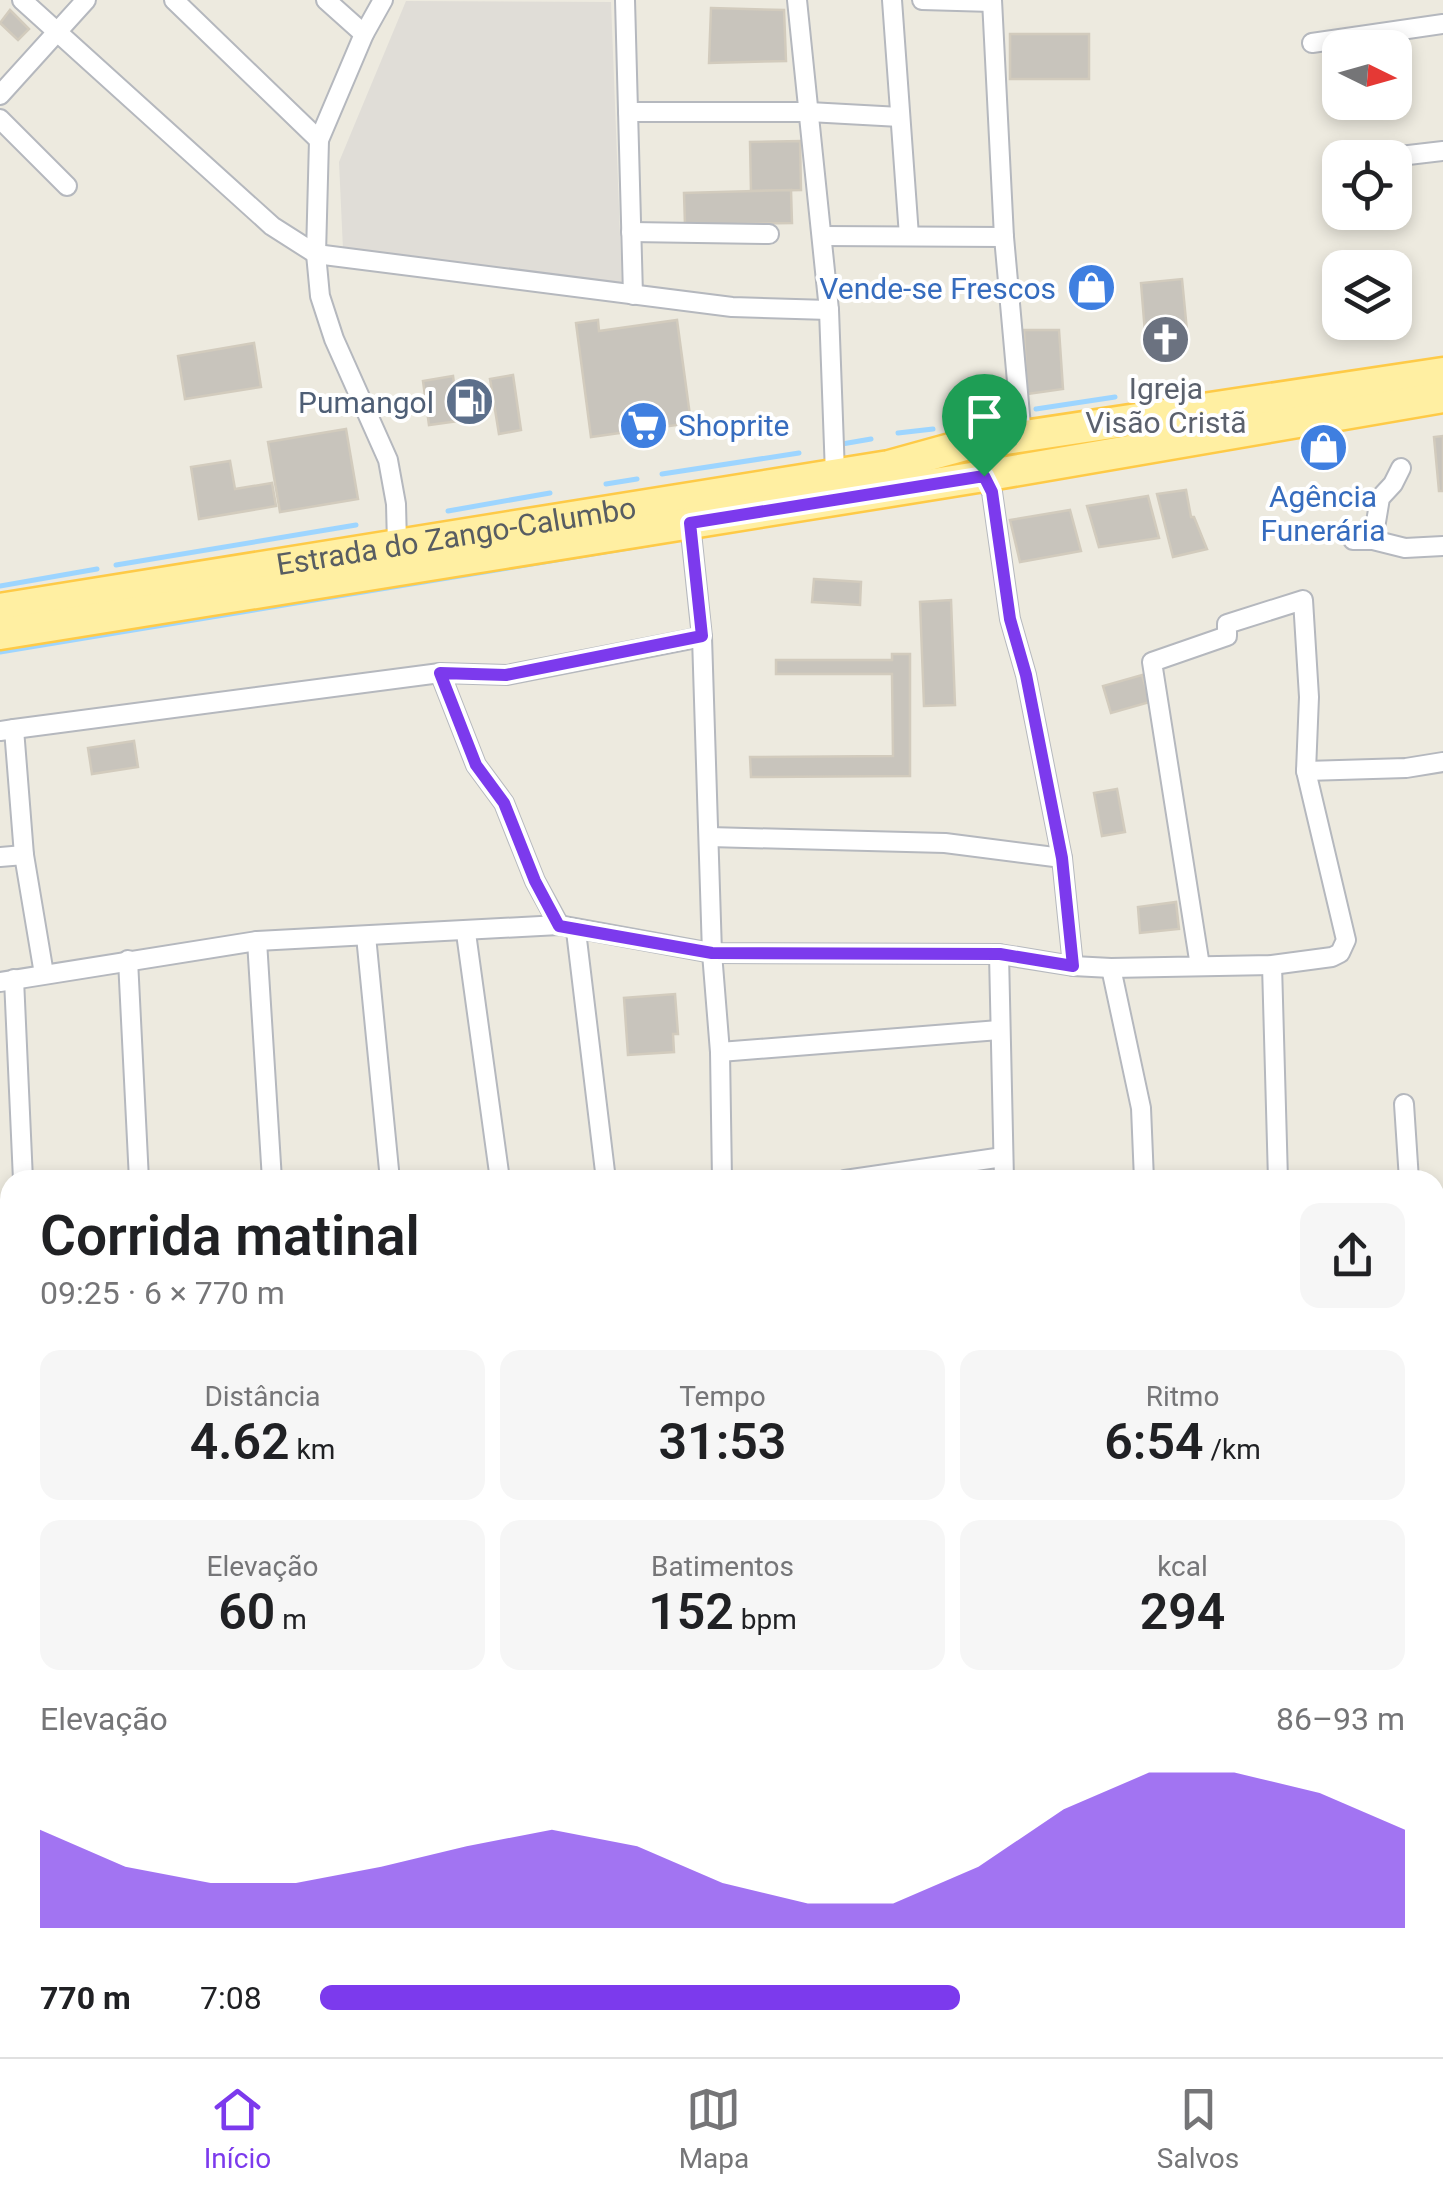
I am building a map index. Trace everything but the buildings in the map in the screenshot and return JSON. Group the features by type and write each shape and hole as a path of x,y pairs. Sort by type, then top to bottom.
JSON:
{"main road":[{"name":"Estrada do Zango-Calumbo","path":"0,609 606,514 889,466 965,446 1443,373"},
{"name":"Estrada do Zango-Calumbo","path":"0,634 984,476 1443,397"}],"street":[{"path":"22,0 272,226 316,254 732,307 830,310"},
{"path":"0,94 86,0"},
{"path":"174,0 319,140"},
{"path":"326,0 364,34"},
{"path":"383,0 364,34 319,140 316,254 320,296 334,339 388,460 396,504 397,544"},
{"path":"625,0 633,296"},
{"path":"797,0 830,310 835,474"},
{"path":"892,0 909,236"},
{"path":"922,0 992,1 1004,236 1022,437"},
{"path":"1312,43 1443,24"},
{"path":"628,112 809,112 900,117"},
{"path":"0,120 68,186"},
{"path":"1412,155 1443,151"},
{"path":"632,232 769,234"},
{"path":"822,236 1004,236"},
{"path":"1373,540 1380,498 1401,468"},
{"path":"984,476 992,492 1010,619 1026,675 1062,858 1073,966"},
{"path":"690,523 702,636 722,1170"},
{"path":"1353,540 1373,540 1404,548 1443,546"},
{"path":"21,1170 7,980 128,960 257,942 568,928 712,953 1000,954 1111,968 1272,965 1340,954 1346,940 1306,771 1309,697 1303,600 1226,624 1228,636 1152,662 1200,966"},
{"path":"44,974 7,730 440,673 506,675 702,636"},
{"path":"440,673 476,765 504,803 535,881 568,928 604,1170"},
{"path":"1306,771 1406,768 1443,762"},
{"path":"710,837 945,843 1062,858"},
{"path":"0,856 24,855"},
{"path":"466,932 499,1170"},
{"path":"366,936 389,1170"},
{"path":"257,942 271,1170"},
{"path":"1000,954 1003,1170"},
{"path":"128,960 138,1170"},
{"path":"1272,965 1278,1170"},
{"path":"1111,968 1141,1108 1144,1170"},
{"path":"720,1052 1000,1030"},
{"path":"1404,1104 1408,1170"},
{"path":"0,1138 20,1155"},
{"path":"913,1170 1002,1157"}],"shaded area":[{"path":"406,1 611,2 622,286 343,249 339,162"}],"waterway":[{"path":"1036,409 1115,397"},
{"path":"964,423 1001,416"},
{"path":"898,433 933,429"},
{"path":"842,444 871,439"},
{"path":"662,474 799,453"},
{"path":"606,484 637,479"},
{"path":"448,511 550,493"},
{"path":"116,565 356,525"},
{"path":"0,652 653,544"},
{"path":"0,586 97,569"}],"place":[{"name":"Vende-se Frescos","path":"1091,288"},
{"name":"Igreja Visão Cristã","path":"1166,339"},
{"name":"Pumangol","path":"469,402"},
{"name":"Shoprite","path":"643,425"},
{"name":"Agência Funerária","path":"1323,447"}],"route":[{"path":"984,476 992,492 1010,619 1026,675 1062,858 1073,966 1000,954 712,953 559,926 535,881 504,803 476,765 440,673 506,675 702,636 690,523 984,476"}]}
